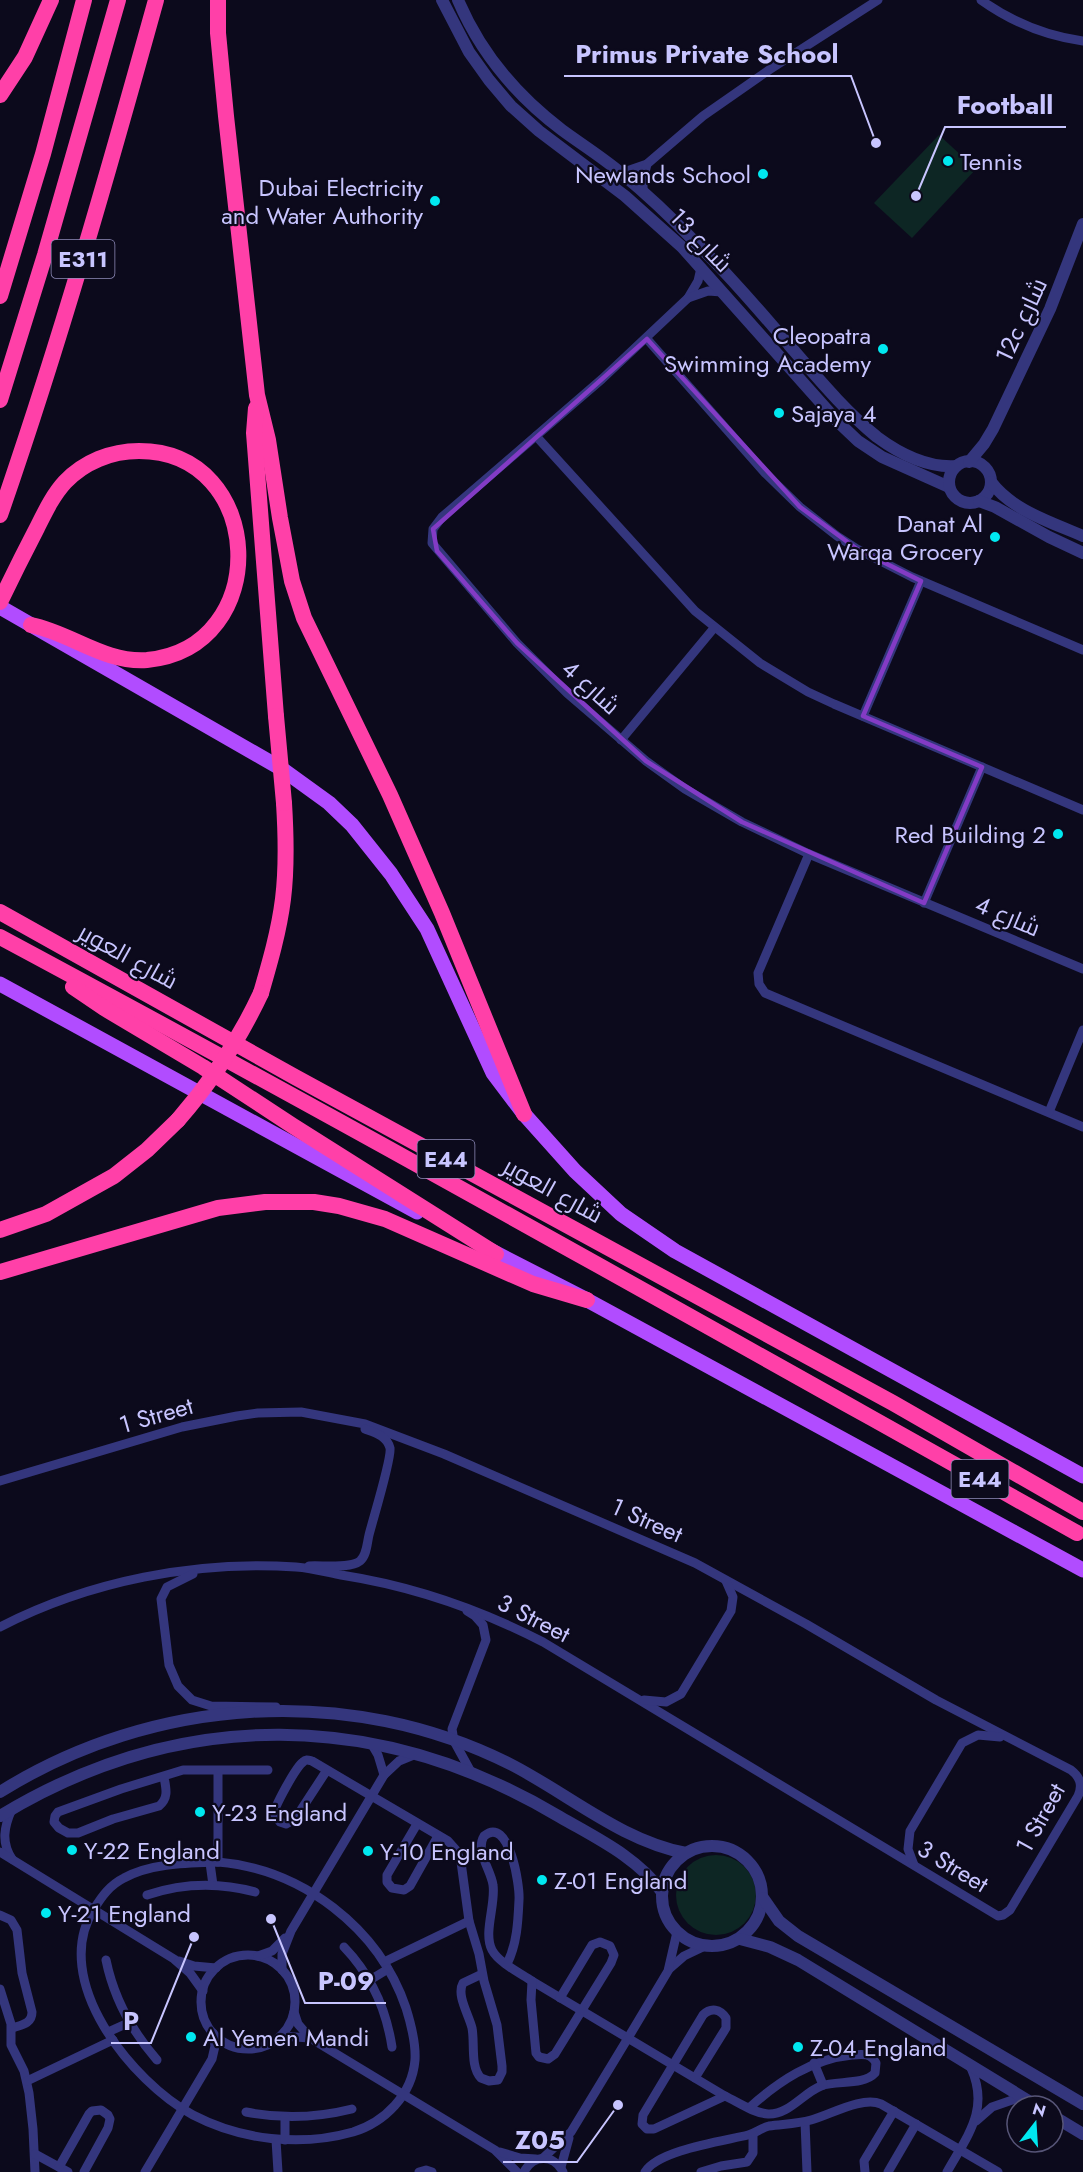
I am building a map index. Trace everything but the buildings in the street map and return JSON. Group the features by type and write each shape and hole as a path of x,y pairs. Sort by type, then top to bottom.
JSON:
{"highway":[{"path":"0,95 25,57 51,0"},
{"path":"0,296 43,154 84,0"},
{"name":"E311","path":"0,400 45,255 118,0"},
{"name":"E311","path":"0,515 39,404 156,0"},
{"path":"218,0 218,33 226,116 258,395 292,581 304,618 390,795 442,913 524,1114"},
{"path":"0,1230 46,1214 114,1176 147,1150 178,1120 216,1073 248,1021 261,993 275,947 283,899 286,851 254,433 258,395"},
{"path":"0,602 49,505 65,482 88,464 115,453 144,451 183,462 195,468 219,492 228,507 236,531 240,556 238,572 227,604 211,628 194,642 175,653 147,660 117,658 103,654 62,634 30,625"},
{"name":"شارع العوير","path":"0,912 295,1077 893,1403 1083,1512"},
{"path":"0,937 104,1008 203,1067 496,1254"},
{"name":"شارع العوير","path":"0,937 405,1159 1077,1533"},
{"path":"0,1272 218,1208 265,1202 302,1202 339,1206 385,1219 533,1284 587,1300"}],"main road":[{"path":"0,607 282,769 320,796 352,825 391,874 427,929 493,1073 524,1114 575,1171 621,1214 675,1251 1083,1476"},
{"path":"0,984 333,1168 587,1300 1083,1570"}],"street":[{"name":"شارع 13","path":"442,0 469,51 489,80 512,106 642,211 682,247 828,412 858,441 896,465 949,487"},
{"name":"شارع 13","path":"458,0 486,51 520,94 563,130 621,173 711,258 845,408 888,445 916,460 932,465 956,466"},
{"path":"621,173 647,164 703,116 769,70 878,0"},
{"path":"981,0 997,12 1020,24 1043,33 1083,41"},
{"path":"643,193 647,164"},
{"name":"12c شارع","path":"969,462 992,431 1050,309 1083,224"},
{"name":"شارع 4","path":"701,268 698,281 688,298 647,339 437,522 431,536 432,543 534,660 567,693 621,740 685,789 742,822 809,854 1083,969"},
{"path":"688,298 708,291 722,292"},
{"path":"647,339 765,473 818,522 857,549 921,581 1083,650"},
{"name":"12c شارع","path":"986,469 992,431"},
{"path":"536,436 677,592 714,628 759,663 825,700 1083,810"},
{"path":"1083,536 1020,508 1000,493 991,482 986,469 978,463 969,462 956,466 950,476 949,487 954,496 963,502 979,501 995,507 1083,553"},
{"path":"979,501 987,493 991,482"},
{"path":"863,716 921,581"},
{"path":"621,740 714,628"},
{"path":"924,903 982,767"},
{"path":"809,854 758,973 759,984 765,993 1083,1127"},
{"path":"1049,1112 1083,1030"},
{"name":"1 Street","path":"0,1481 207,1421 258,1413 322,1414 386,1430 641,1538 724,1578 936,1700 1071,1770 1078,1777 1081,1786 1078,1796 1010,1910 1003,1916 994,1914"},
{"path":"298,1568 353,1565 365,1554 390,1460 390,1450 382,1437 343,1419"},
{"name":"3 Street","path":"0,1627 44,1607 88,1592 153,1576 202,1569 298,1568 387,1583 450,1601 495,1618 543,1642 994,1914"},
{"path":"202,1569 167,1587 161,1599 170,1665 178,1686 192,1700 211,1706 260,1705 365,1717 426,1732 512,1765 635,1837 669,1850 686,1853"},
{"path":"638,1699 666,1702 681,1694 731,1611 733,1596 724,1578"},
{"path":"450,1601 475,1616 483,1625 486,1635 483,1650 452,1729 454,1741 471,1772"},
{"path":"0,1792 70,1754 144,1730 234,1712 300,1710"},
{"path":"0,1816 55,1786 100,1767 146,1752 221,1738 273,1735 325,1737 370,1743 418,1754 471,1772 533,1801 618,1851 646,1874 662,1892"},
{"path":"914,1866 908,1849 910,1831 962,1743 978,1735 1008,1739"},
{"path":"370,1743 378,1755 384,1775"},
{"path":"282,1970 282,1954 291,1931 384,1775 399,1761 418,1754"},
{"path":"327,1770 295,1819 286,1824 277,1820 273,1814 274,1808 301,1764 309,1760 327,1770 453,1845 459,1856 469,1921 480,1954 482,1974 497,2025 502,2072 498,2080 494,2081 481,2079 476,2071 471,2026 460,1992 463,1983 482,1974"},
{"path":"164,1777 166,1795 159,1806 113,1819 78,1833 68,1833 54,1822 54,1816 58,1812 121,1789 192,1769 268,1770"},
{"path":"213,1885 218,1771"},
{"path":"12,1809 4,1836 6,1848 12,1859"},
{"path":"417,1824 387,1875 387,1882 392,1888 404,1890 410,1886 438,1836"},
{"path":"507,1964 516,1937 519,1882 504,1837 492,1832 484,1836 481,1845 494,1892 489,1941 494,1953 507,1964 532,1981 725,2096 749,2108 768,2114 781,2112 823,2085 867,2079 875,2073 876,2063 870,2055 866,2054 837,2057 814,2063 773,2087 749,2108"},
{"path":"712,1846 729,1849 745,1858 756,1872 763,1898 761,1911 755,1924 740,1939 723,1946 705,1946 690,1942 677,1932 666,1917 662,1905 662,1892 668,1873 675,1862 686,1853 712,1846"},
{"path":"0,1852 174,1959 190,1973 203,1991"},
{"path":"214,1863 237,1865 267,1873 314,1893 352,1923 386,1965 408,2015 415,2049 414,2068 402,2094 386,2115 371,2126 329,2137 281,2140 228,2129 183,2109 143,2078 110,2036 94,2006 83,1965 83,1934 94,1910 112,1885 130,1875 164,1866 214,1863"},
{"path":"147,1895 174,1888 213,1885 255,1892"},
{"path":"763,1898 779,1921 798,1936 1083,2104"},
{"path":"0,1915 11,1920 17,1930 22,1973 32,2012 32,2017 28,2022 12,2028"},
{"path":"370,1980 386,1965 469,1921"},
{"path":"257,1956 275,1964 288,1977 294,1994 294,2012 281,2036 271,2043 260,2048 236,2047 224,2042 213,2033 205,2021 201,2006 207,1979 216,1968 235,1957 267,1954 277,1947 291,1931"},
{"path":"668,1971 677,1932"},
{"path":"740,1939 770,1947 798,1960 1016,2094"},
{"path":"532,1981 531,2000 535,2048 539,2057 548,2059 552,2058 583,2011 613,1959 613,1951 608,1944 600,1942 592,1945 561,1998"},
{"path":"524,2172 528,2165 541,2158 571,2132 668,1971 684,1956 705,1946"},
{"path":"344,1947 370,1980 386,2016 392,2046"},
{"path":"174,1959 194,1966 216,1968"},
{"path":"106,1960 115,1993 128,2023 157,2060"},
{"path":"0,1989 12,2028 11,2044 27,2081 35,2172"},
{"path":"695,2078 726,2028 726,2018 720,2011 711,2010 703,2015 642,2118 644,2127 654,2129 725,2096"},
{"path":"294,2012 298,2024 310,2038 495,2151 517,2172"},
{"path":"27,2081 110,2036 128,2023"},
{"path":"145,2172 212,2059 215,2046 213,2033"},
{"path":"281,2036 310,2038"},
{"path":"212,2059 236,2047"},
{"path":"814,2063 823,2085"},
{"path":"947,2172 975,2123 978,2112 977,2082 971,2068"},
{"path":"645,2172 648,2167 663,2159 694,2147 753,2134 766,2127 806,2122 869,2101 877,2102 894,2111 998,2172"},
{"path":"975,2123 992,2107 1005,2103"},
{"path":"246,2112 285,2117 325,2115 352,2109"},
{"path":"35,2154 63,2170 89,2114 92,2111 101,2110 108,2115 110,2124 84,2172"},
{"path":"865,2172 864,2160 894,2111"},
{"path":"278,2172 285,2117"},
{"path":"806,2122 807,2172"},
{"path":"1065,2123 1083,2134"},
{"path":"888,2172 916,2124"},
{"path":"562,2170 571,2132"},
{"path":"701,2172 750,2160 753,2153 753,2134"},
{"path":"495,2151 520,2158 553,2160 562,2170"},
{"path":"419,2172 426,2170 432,2172"}],"highlighted area":[{"path":"647,339 800,507 857,549 921,581 863,716 982,767 924,903 742,822 646,761 517,643 437,551 433,529"}],"green space":[{"path":"939,135 976,169 912,238 874,203"},
{"path":"716,1855 731,1858 744,1867 753,1880 756,1895 753,1910 744,1923 731,1932 716,1935 701,1932 688,1923 679,1910 676,1895 679,1880 688,1867 701,1858"}],"place":[{"name":"Primus Private School","path":"876,143"},
{"name":"Tennis","path":"948,161"},
{"name":"Newlands School","path":"763,174"},
{"name":"Football","path":"916,196"},
{"name":"Dubai Electricity and Water Authority","path":"435,201"},
{"name":"Cleopatra Swimming Academy","path":"883,349"},
{"name":"Sajaya 4","path":"779,413"},
{"name":"Danat Al Warqa Grocery","path":"995,537"},
{"name":"Red Building 2","path":"1058,834"},
{"name":"Y-23 England","path":"200,1812"},
{"name":"Y-22 England","path":"72,1850"},
{"name":"Y-10 England","path":"368,1851"},
{"name":"Z-01 England","path":"542,1880"},
{"name":"Y-21 England","path":"46,1913"},
{"name":"P-09","path":"271,1919"},
{"name":"P","path":"194,1937"},
{"name":"Al Yemen Mandi","path":"191,2037"},
{"name":"Z-04 England","path":"798,2047"},
{"name":"Z05","path":"618,2105"}]}
